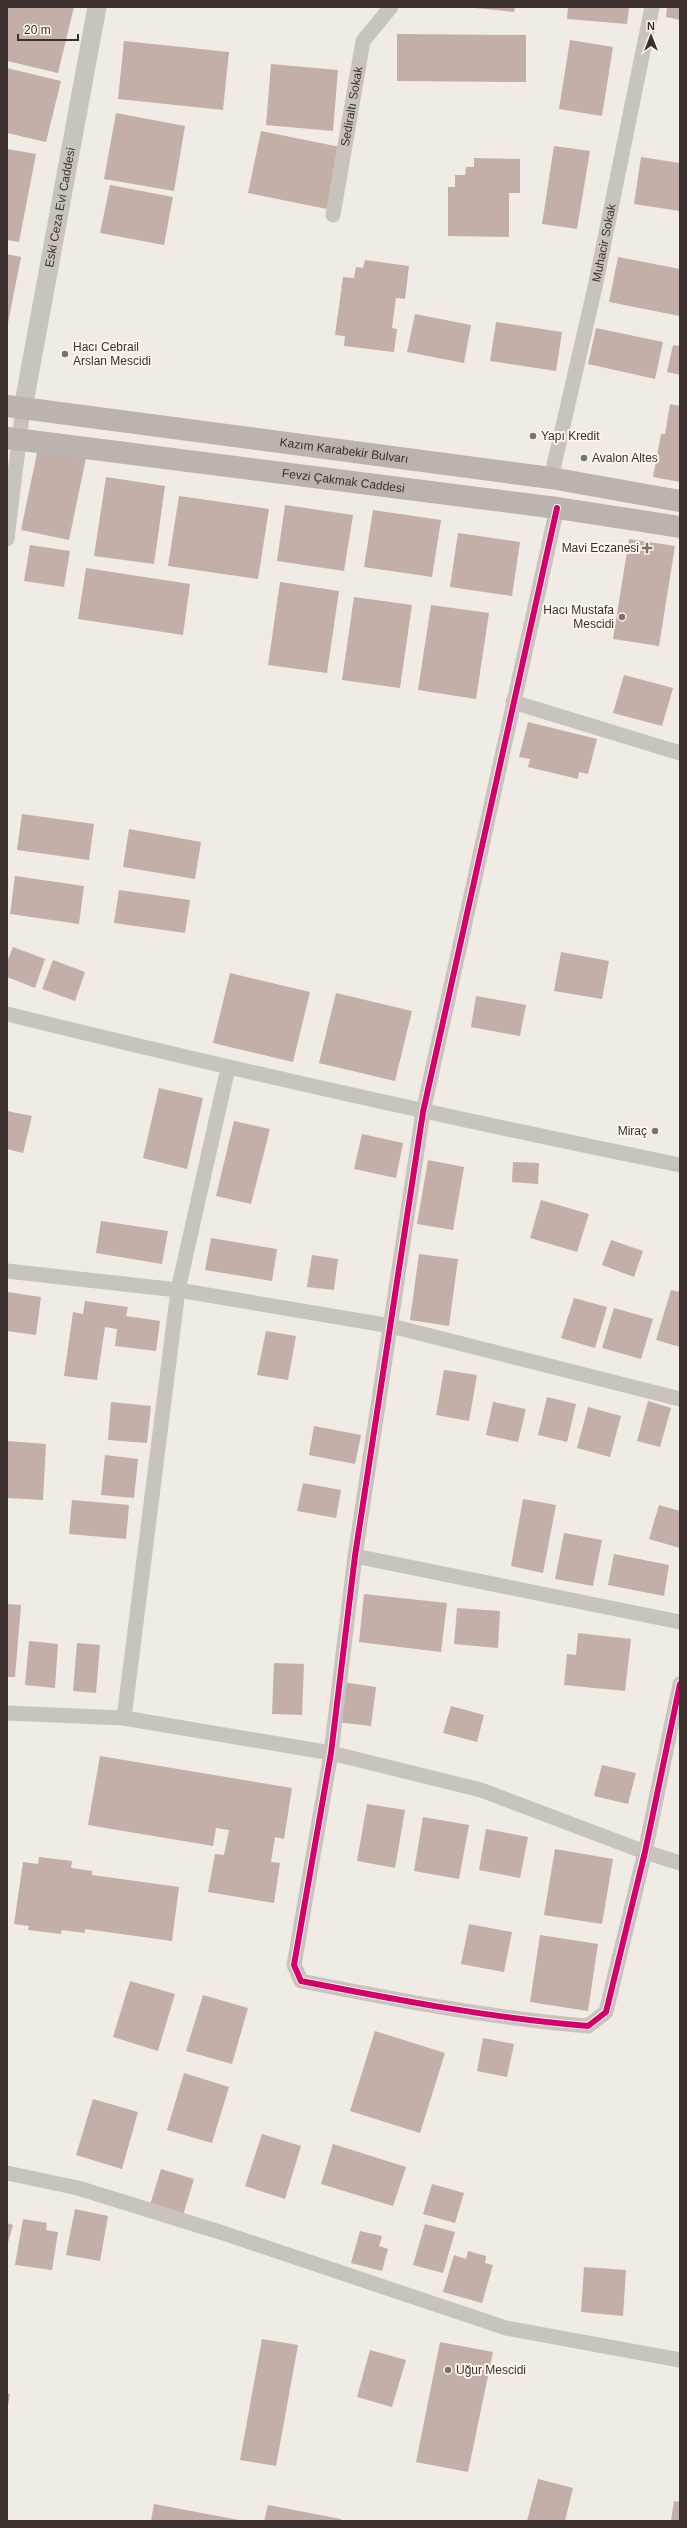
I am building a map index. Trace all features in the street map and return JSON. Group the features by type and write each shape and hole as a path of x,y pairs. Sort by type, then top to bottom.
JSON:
{"main road":[{"name":"Kazım Karabekir Bulvarı","path":"15,407 551,478 680,501"},
{"name":"Fevzi Çakmak Caddesi","path":"13,439 557,508 680,528"}],"street":[{"name":"Eski Ceza Evi Caddesi","path":"15,407 97,7"},
{"name":"Sediraltı Sokak","path":"333,215 364,41 391,7"},
{"name":"Muhacir Sokak","path":"551,478 595,287 652,7"},
{"path":"7,539 15,407"},
{"path":"557,508 423,1112 355,1556 332,1753 294,1965 301,1981 448,2009 524,2021 588,2026 606,2012 645,1852 680,1684"},
{"path":"513,702 680,753"},
{"path":"7,1014 228,1068 423,1112 680,1165"},
{"path":"124,1718 178,1290 228,1068"},
{"path":"7,1271 178,1290 391,1326 680,1399"},
{"path":"355,1556 680,1622"},
{"path":"7,1713 124,1718 332,1753 481,1790 645,1852 680,1863"},
{"path":"7,2173 78,2188 223,2233 506,2328 680,2360"}],"building":[{"path":"7,7 74,7 58,73 7,61"},
{"path":"465,7 515,7 514,12"},
{"path":"568,7 629,7 627,24 567,19"},
{"path":"667,7 680,7 680,20 666,17"},
{"path":"397,34 526,35 526,82 397,81"},
{"path":"570,40 613,47 602,116 559,109"},
{"path":"124,41 229,52 223,110 118,99"},
{"path":"271,64 338,70 333,131 266,125"},
{"path":"7,68 61,81 46,142 7,133"},
{"path":"116,113 185,126 174,191 104,179"},
{"path":"261,131 340,147 327,209 248,193"},
{"path":"554,146 590,151 577,229 542,224"},
{"path":"7,149 36,154 19,242 7,240"},
{"path":"641,157 680,163 680,211 634,204"},
{"path":"474,158 520,159 520,193 509,193 509,237 448,236 448,187 455,187 455,175 465,175 466,167 474,167"},
{"path":"110,185 173,197 164,245 100,233"},
{"path":"7,254 21,257 8,323 7,323"},
{"path":"618,257 680,269 680,316 609,302"},
{"path":"365,260 409,266 405,299 396,298 392,328 397,329 394,352 344,346 345,336 335,335 343,277 354,278 356,267 363,268"},
{"path":"415,314 471,325 464,363 407,352"},
{"path":"496,322 562,332 556,371 490,361"},
{"path":"596,328 663,342 655,379 588,364"},
{"path":"673,345 680,346 680,375 667,372"},
{"path":"670,404 680,406 680,482 653,477 661,434 665,434"},
{"path":"38,448 86,458 69,540 21,530"},
{"path":"106,477 165,486 154,564 94,556"},
{"path":"179,496 269,509 258,579 168,566"},
{"path":"285,505 353,515 344,571 277,561"},
{"path":"373,510 441,520 432,577 364,567"},
{"path":"458,533 520,542 512,596 450,587"},
{"path":"629,539 675,546 659,646 613,639"},
{"path":"30,545 70,551 64,587 24,581"},
{"path":"86,568 190,584 183,635 78,619"},
{"path":"280,582 339,591 327,673 268,665"},
{"path":"354,597 412,605 400,688 342,680"},
{"path":"431,605 489,613 476,699 418,690"},
{"path":"624,675 673,688 662,726 613,713"},
{"path":"528,722 597,739 588,774 579,772 578,779 528,767 530,759 519,757"},
{"path":"22,814 94,824 89,860 17,850"},
{"path":"129,829 201,842 195,879 123,867"},
{"path":"15,876 84,886 79,924 10,914"},
{"path":"119,890 190,900 185,933 114,923"},
{"path":"13,947 45,959 35,988 7,977 7,962"},
{"path":"561,952 609,961 602,999 554,991"},
{"path":"53,960 85,972 75,1001 42,989"},
{"path":"230,973 310,992 293,1062 213,1043"},
{"path":"336,993 412,1011 395,1081 319,1063"},
{"path":"476,996 526,1005 520,1036 471,1027"},
{"path":"159,1088 203,1098 187,1169 143,1158"},
{"path":"7,1111 32,1116 23,1153 7,1149"},
{"path":"234,1121 270,1129 251,1204 216,1196"},
{"path":"362,1134 403,1143 396,1178 354,1169"},
{"path":"428,1160 464,1167 453,1230 417,1224"},
{"path":"513,1162 539,1163 538,1184 512,1182"},
{"path":"541,1200 589,1214 577,1252 530,1238"},
{"path":"101,1221 168,1231 162,1264 96,1253"},
{"path":"211,1238 277,1249 272,1281 205,1270"},
{"path":"611,1240 643,1251 634,1277 602,1265"},
{"path":"419,1254 458,1259 449,1326 410,1320"},
{"path":"312,1255 338,1259 334,1290 307,1287"},
{"path":"671,1290 680,1292 680,1347 656,1340"},
{"path":"7,1292 41,1297 36,1335 7,1331"},
{"path":"574,1298 607,1307 595,1348 561,1338"},
{"path":"85,1301 128,1307 126,1316 160,1321 156,1351 115,1346 117,1329 105,1327 97,1380 64,1376 73,1312 83,1314"},
{"path":"614,1308 653,1319 641,1359 602,1348"},
{"path":"266,1331 296,1336 288,1380 257,1375"},
{"path":"444,1370 477,1375 469,1421 436,1415"},
{"path":"547,1397 576,1404 567,1442 538,1435"},
{"path":"648,1401 671,1408 660,1447 637,1441"},
{"path":"111,1402 151,1406 147,1443 108,1440"},
{"path":"493,1402 526,1409 518,1442 486,1435"},
{"path":"588,1407 621,1416 610,1457 577,1448"},
{"path":"314,1426 361,1435 355,1464 309,1455"},
{"path":"7,1441 46,1444 43,1500 7,1498"},
{"path":"105,1455 138,1459 134,1498 101,1495"},
{"path":"303,1483 341,1490 336,1518 297,1511"},
{"path":"523,1499 556,1505 543,1573 511,1566"},
{"path":"72,1500 129,1505 126,1539 69,1534"},
{"path":"659,1505 680,1511 680,1548 649,1539"},
{"path":"564,1533 602,1540 593,1586 555,1579"},
{"path":"614,1554 669,1565 664,1596 608,1585"},
{"path":"364,1594 447,1603 441,1652 359,1642"},
{"path":"7,1604 21,1605 15,1677 7,1677"},
{"path":"457,1608 500,1611 498,1648 454,1644"},
{"path":"578,1633 631,1639 625,1691 564,1685 567,1654 576,1655"},
{"path":"29,1641 58,1644 55,1688 25,1685"},
{"path":"77,1643 100,1645 96,1693 73,1691"},
{"path":"274,1663 304,1664 302,1715 272,1714"},
{"path":"342,1682 376,1687 371,1726 336,1722"},
{"path":"451,1706 484,1715 477,1742 443,1733"},
{"path":"100,1756 292,1788 284,1839 275,1837 271,1862 280,1863 274,1903 208,1892 215,1854 224,1855 229,1830 216,1828 213,1846 88,1825"},
{"path":"602,1765 636,1773 628,1804 594,1796"},
{"path":"367,1804 405,1810 395,1868 357,1861"},
{"path":"423,1817 469,1825 459,1879 414,1871"},
{"path":"486,1829 528,1837 520,1878 479,1870"},
{"path":"555,1849 613,1859 602,1924 544,1915"},
{"path":"39,1857 72,1861 71,1868 92,1871 92,1875 179,1887 172,1941 85,1929 85,1933 62,1930 61,1934 28,1930 29,1926 14,1924 23,1862 38,1864"},
{"path":"469,1924 512,1932 504,1972 461,1964"},
{"path":"540,1935 598,1944 588,2011 530,2002"},
{"path":"130,1981 175,1994 158,2051 113,2037"},
{"path":"203,1995 248,2008 232,2064 186,2051"},
{"path":"375,2031 445,2053 420,2133 350,2111"},
{"path":"483,2038 514,2044 507,2077 477,2071"},
{"path":"184,2073 229,2087 212,2143 167,2130"},
{"path":"93,2099 138,2112 122,2169 76,2155"},
{"path":"262,2134 301,2146 285,2199 245,2186"},
{"path":"333,2144 406,2167 393,2206 321,2184"},
{"path":"161,2169 194,2179 183,2215 150,2205"},
{"path":"432,2184 464,2193 455,2223 423,2214"},
{"path":"75,2209 108,2216 100,2261 66,2255"},
{"path":"23,2219 47,2223 46,2230 58,2232 52,2270 15,2265"},
{"path":"7,2223 13,2225 7,2246"},
{"path":"425,2224 455,2232 443,2273 413,2265"},
{"path":"360,2231 382,2236 379,2246 388,2249 382,2271 351,2263"},
{"path":"468,2251 486,2256 485,2263 493,2265 482,2303 443,2292 454,2255 466,2259"},
{"path":"584,2267 626,2270 623,2316 581,2312"},
{"path":"262,2339 298,2345 276,2466 240,2460"},
{"path":"440,2342 493,2352 468,2472 416,2462"},
{"path":"370,2350 406,2360 392,2407 357,2397"},
{"path":"7,2393 10,2394 8,2406 7,2406"},
{"path":"538,2479 573,2488 565,2521 527,2521"},
{"path":"674,2501 680,2502 680,2521 671,2521"},
{"path":"154,2504 239,2520 239,2521 151,2521"},
{"path":"268,2505 341,2519 341,2521 264,2521"}],"cycle path":[{"path":"557,508 423,1112 355,1556 331,1753 294,1965 301,1981 444,2008 552,2023 588,2026 606,2012 645,1852 680,1684"}],"place":[{"name":"Hacı Cebrail Arslan Mescidi","path":"65,354"},
{"name":"Yapı Kredit","path":"533,436"},
{"name":"Avalon Altes","path":"584,458"},
{"name":"Mavi Eczanesi","path":"647,548"},
{"name":"Hacı Mustafa Mescidi","path":"622,617"},
{"name":"Miraç","path":"655,1131"},
{"name":"Uğur Mescidi","path":"448,2370"}]}
